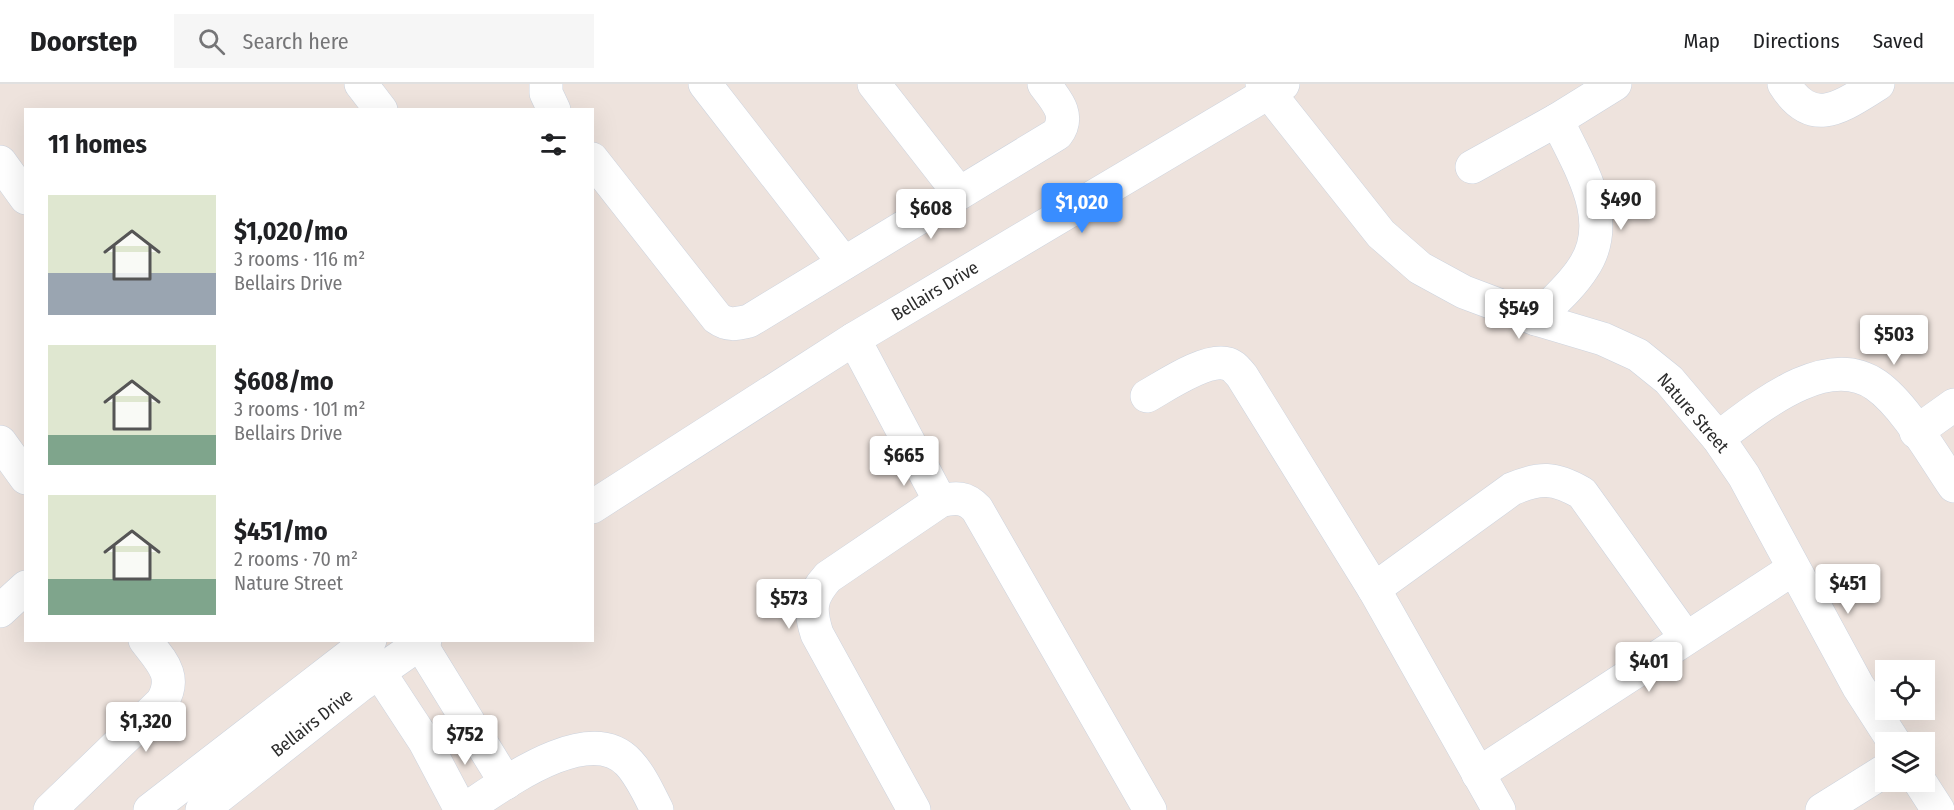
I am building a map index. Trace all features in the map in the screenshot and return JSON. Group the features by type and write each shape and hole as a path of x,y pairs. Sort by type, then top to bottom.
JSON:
{"street":[{"path":"361,84 379,108"},
{"path":"546,84 546,93 553,108"},
{"path":"705,84 844,263"},
{"path":"874,84 959,193"},
{"path":"594,162 717,318 725,324 749,321 1057,134 1063,126 1063,112 1044,84"},
{"path":"1472,167 1557,120 1615,84"},
{"path":"1784,84 1792,97 1804,107 1816,110 1842,106 1878,84"},
{"name":"Nature Street","path":"1271,87 1381,234 1420,268 1464,292 1536,319 1603,339 1638,355 1669,380 1718,438 1764,510 1793,569 1858,686 1888,732"},
{"name":"Bellairs Drive","path":"594,506 854,339 1271,87"},
{"path":"1536,319 1584,267 1594,242 1597,216 1592,199 1557,120"},
{"path":"0,162 24,195"},
{"path":"854,339 940,501"},
{"path":"1147,396 1203,366 1217,363 1228,364 1236,369 1374,589 1499,810"},
{"path":"1718,438 1777,394 1815,378 1852,375 1876,384 1896,404 1954,486"},
{"path":"1916,432 1954,405"},
{"path":"0,442 24,475"},
{"path":"1374,589 1512,489 1531,481 1550,480 1567,484 1582,493 1591,503 1686,638"},
{"path":"914,810 817,634 811,616 812,602 817,589 828,577 940,501 953,498 964,499 977,509 1150,810"},
{"path":"1478,774 1793,569"},
{"path":"0,611 24,589"},
{"path":"50,810 162,702 169,691 166,669 146,642"},
{"path":"421,642 506,783"},
{"name":"Bellairs Drive","path":"150,810 371,653 421,642"},
{"path":"371,653 463,810 506,783 554,758 575,750 595,747 613,751 628,761 657,810"},
{"name":"Bellairs Drive","path":"202,810 371,653"},
{"path":"1822,810 1875,777"},
{"path":"1926,792 1938,810"}]}
